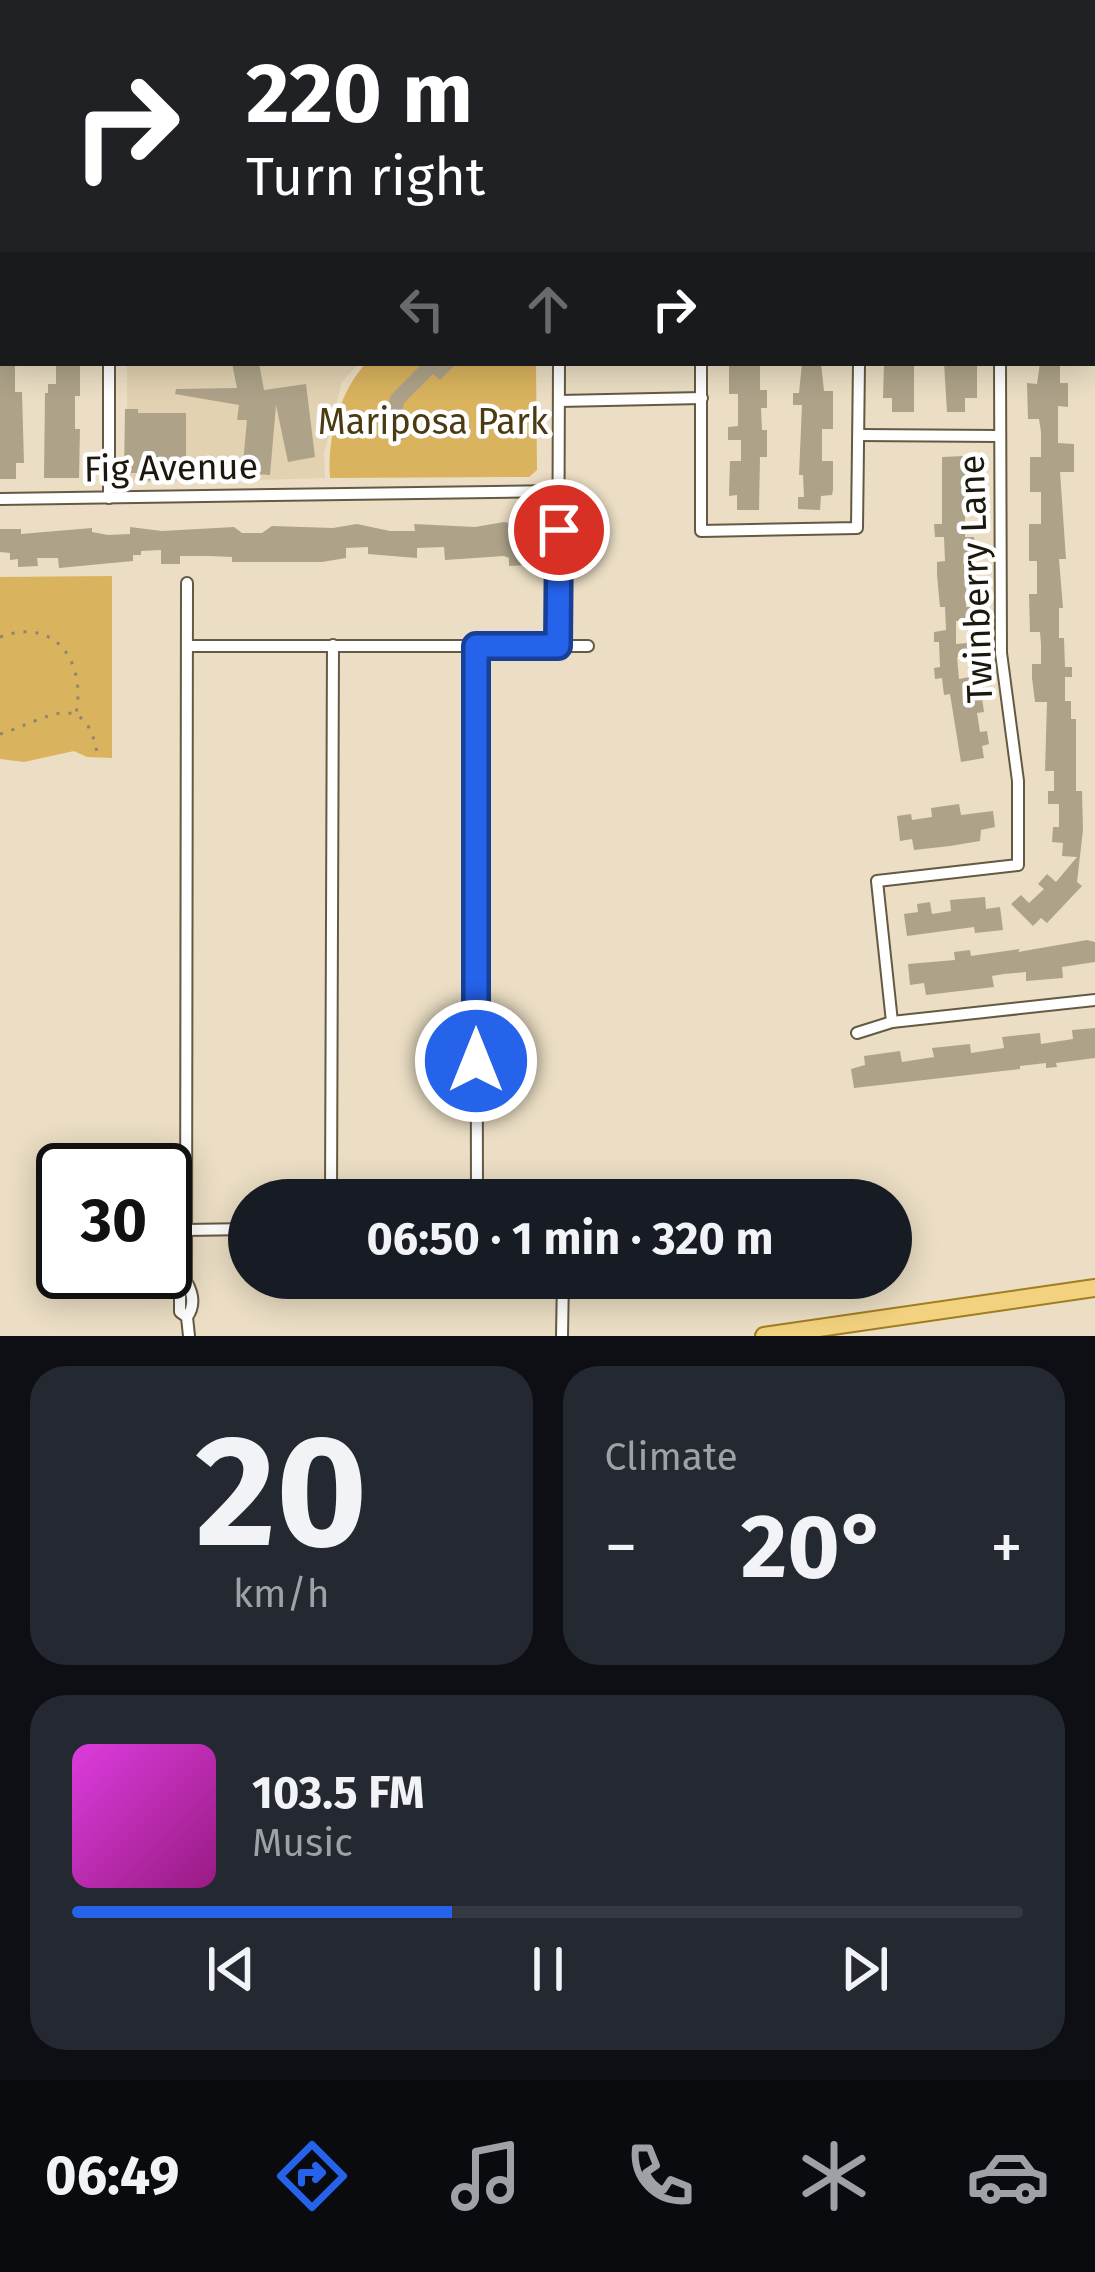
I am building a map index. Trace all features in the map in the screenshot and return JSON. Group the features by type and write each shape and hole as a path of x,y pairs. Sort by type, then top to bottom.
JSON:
{"main road":[{"path":"764,1336 1095,1288"}],"street":[{"path":"109,366 110,498"},
{"path":"558,646 559,366"},
{"path":"701,366 701,531 857,528 859,366"},
{"name":"Twinberry Lane","path":"892,1022 877,881 1018,865 1018,781 1001,653 1000,366"},
{"path":"560,401 702,398"},
{"path":"860,435 1000,436"},
{"name":"Fig Avenue","path":"0,499 559,491"},
{"path":"186,1143 187,583"},
{"path":"331,1179 333,645"},
{"path":"188,646 588,646"},
{"path":"476,646 477,1179"},
{"path":"857,1033 892,1022 1095,1000"},
{"path":"192,1230 228,1229"},
{"path":"180,1299 189,1336"},
{"path":"562,1336 563,1299"}],"path":[{"path":"0,637 28,632 65,650 77,667 81,691 76,714"},
{"path":"0,734 50,713 76,714 87,722 98,758"}],"shaded area":[{"path":"127,366 356,366 342,382 324,454 325,478 137,483 127,479"}],"green space":[{"name":"Mariposa Park","path":"364,366 536,366 537,470 529,477 330,478 337,417"},
{"path":"112,576 112,758 74,751 24,762 0,759 0,577"}],"building":[{"path":"0,366 15,366 15,392 22,392 24,463 16,463 16,479 0,479"},
{"path":"56,366 80,366 80,396 75,396 79,478 44,478 45,393 48,384 56,384"},
{"path":"233,366 260,366 264,390 306,384 315,457 288,462 276,405 270,475 242,473 247,420 237,420 239,405 175,394 176,389 237,388"},
{"path":"420,366 454,366 440,380 433,374 404,403 401,419 407,438 394,443 386,417 391,395"},
{"path":"729,366 760,366 760,390 767,390 767,408 761,408 767,457 760,457 759,510 737,510 737,495 729,496 730,461 741,461 741,440 728,440 728,427 738,426 738,394 729,394"},
{"path":"802,366 821,366 824,391 833,391 833,429 822,429 822,461 833,461 833,490 832,495 821,496 820,510 798,509 798,497 804,497 803,475 799,475 802,405 793,405 793,393 799,393"},
{"path":"884,366 914,366 914,412 892,412 892,398 883,398"},
{"path":"944,366 977,366 977,398 965,398 965,412 947,412"},
{"path":"1040,366 1060,366 1060,383 1068,383 1068,407 1058,406 1058,443 1074,444 1074,472 1060,472 1066,559 1059,559 1063,608 1059,608 1059,638 1064,638 1065,667 1072,667 1072,677 1065,677 1065,701 1071,701 1071,719 1076,719 1076,791 1082,791 1083,830 1077,882 1082,886 1047,923 1041,918 1033,926 1011,904 1021,895 1029,903 1044,889 1038,884 1047,874 1056,882 1077,857 1062,856 1063,843 1052,842 1053,827 1059,827 1059,804 1048,804 1054,771 1045,771 1047,702 1035,702 1032,678 1032,664 1041,664 1041,644 1040,632 1030,632 1029,594 1037,594 1037,561 1029,561 1029,524 1041,524 1041,492 1030,492 1030,457 1041,457 1041,432 1039,419 1028,419 1027,383 1037,384"},
{"path":"125,409 186,413 186,478 144,481 144,473 124,473"},
{"path":"964,456 965,471 976,471 977,476 976,505 966,505 965,517 965,537 974,537 977,561 977,575 966,575 966,607 976,607 976,621 956,621 956,644 967,643 968,657 957,657 959,679 970,677 973,700 982,698 984,712 977,713 980,732 987,731 989,744 982,746 984,758 961,762 950,694 944,695 942,678 935,679 934,668 940,667 934,632 946,630 937,575 937,562 945,561 944,537 935,537 934,524 942,524 942,457"},
{"path":"504,522 538,529 538,550 527,552 527,565 509,566 504,556 445,560 444,547 417,548 417,558 368,554 368,547 346,548 346,558 322,562 232,562 232,557 180,556 180,564 161,564 161,550 141,551 133,555 133,561 59,568 58,558 37,558 38,566 18,567 18,559 10,560 10,553 0,552 0,529 21,529 21,534 92,528 92,532 108,535 130,534 130,527 162,531 234,527 242,533 262,533 272,526 357,524 415,531 414,524 475,527"},
{"path":"959,804 961,815 993,811 995,827 981,830 980,841 950,846 914,850 912,839 900,841 897,816 932,817 931,808"},
{"path":"985,897 986,909 1000,907 1003,930 975,933 974,927 907,936 904,914 918,912 917,904 930,902 932,914 951,911 950,900"},
{"path":"1095,942 1095,962 1062,967 1063,978 1026,981 1026,972 1004,974 992,976 994,987 926,995 924,983 910,985 908,964 955,960 954,952 970,950 971,956 1020,949 1018,952"},
{"path":"1095,1028 1095,1058 1056,1063 1057,1067 1046,1068 1046,1063 854,1088 851,1069 865,1065 864,1056 900,1051 902,1062 934,1057 932,1048 970,1044 971,1053 1004,1048 1002,1037 1040,1033 1041,1044 1073,1039 1072,1030"}],"route":[{"path":"476,1061 476,646 558,646 559,530"}]}
